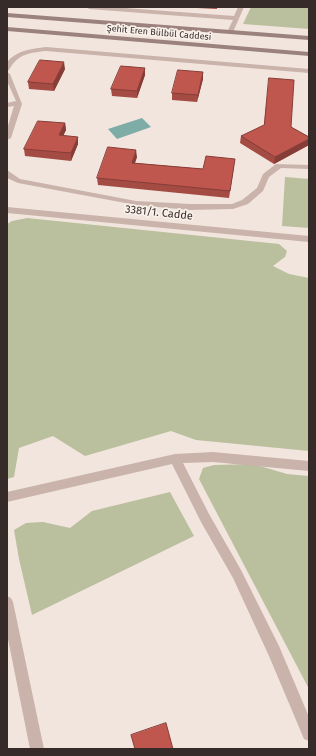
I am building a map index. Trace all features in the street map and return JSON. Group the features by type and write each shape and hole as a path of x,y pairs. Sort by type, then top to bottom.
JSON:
{"main road":[{"name":"Şehit Eren Bülbül Caddesi","path":"7,15 309,38"},
{"path":"14,30 22,16"},
{"name":"Şehit Eren Bülbül Caddesi","path":"7,29 309,54"}],"street":[{"path":"89,7 235,18"},
{"path":"230,32 241,7"},
{"path":"7,69 12,59 23,53 46,49 309,71"},
{"path":"7,74 19,101 7,138"},
{"path":"7,105 19,104"},
{"path":"7,172 9,176 18,181 136,203 190,207 233,206 245,202 260,189 266,176 280,166 309,167"},
{"name":"3381/1. Cadde","path":"7,210 309,239"},
{"path":"7,496 175,459 213,457 309,466"},
{"path":"175,459 247,595 274,651 309,734"},
{"path":"7,602 37,749"}],"green space":[{"path":"251,7 309,7 309,29 243,24"},
{"path":"285,177 309,179 309,228 282,226"},
{"path":"27,218 279,244 287,251 285,257 273,266 289,274 309,278 309,451 196,440 171,431 85,456 53,436 19,448 14,477 7,479 7,224 12,221"},
{"path":"253,464 287,474 309,476 309,689 199,479 203,468 214,465"},
{"path":"170,492 194,536 32,615 14,530 26,523 43,522 70,528 92,511"}],"water":[{"path":"142,118 151,127 117,139 108,129"}],"building":[{"path":"40,60 64,62 53,84 28,82"},
{"path":"121,66 145,68 137,91 111,89"},
{"path":"178,70 203,72 198,95 172,93"},
{"path":"269,78 294,80 291,127 309,137 309,139 275,157 241,136 264,125"},
{"path":"38,121 65,123 59,135 78,137 71,153 24,149"},
{"path":"108,147 136,150 132,163 203,169 206,156 235,159 230,191 97,178"},
{"path":"166,723 173,749 135,749 131,735"}]}
